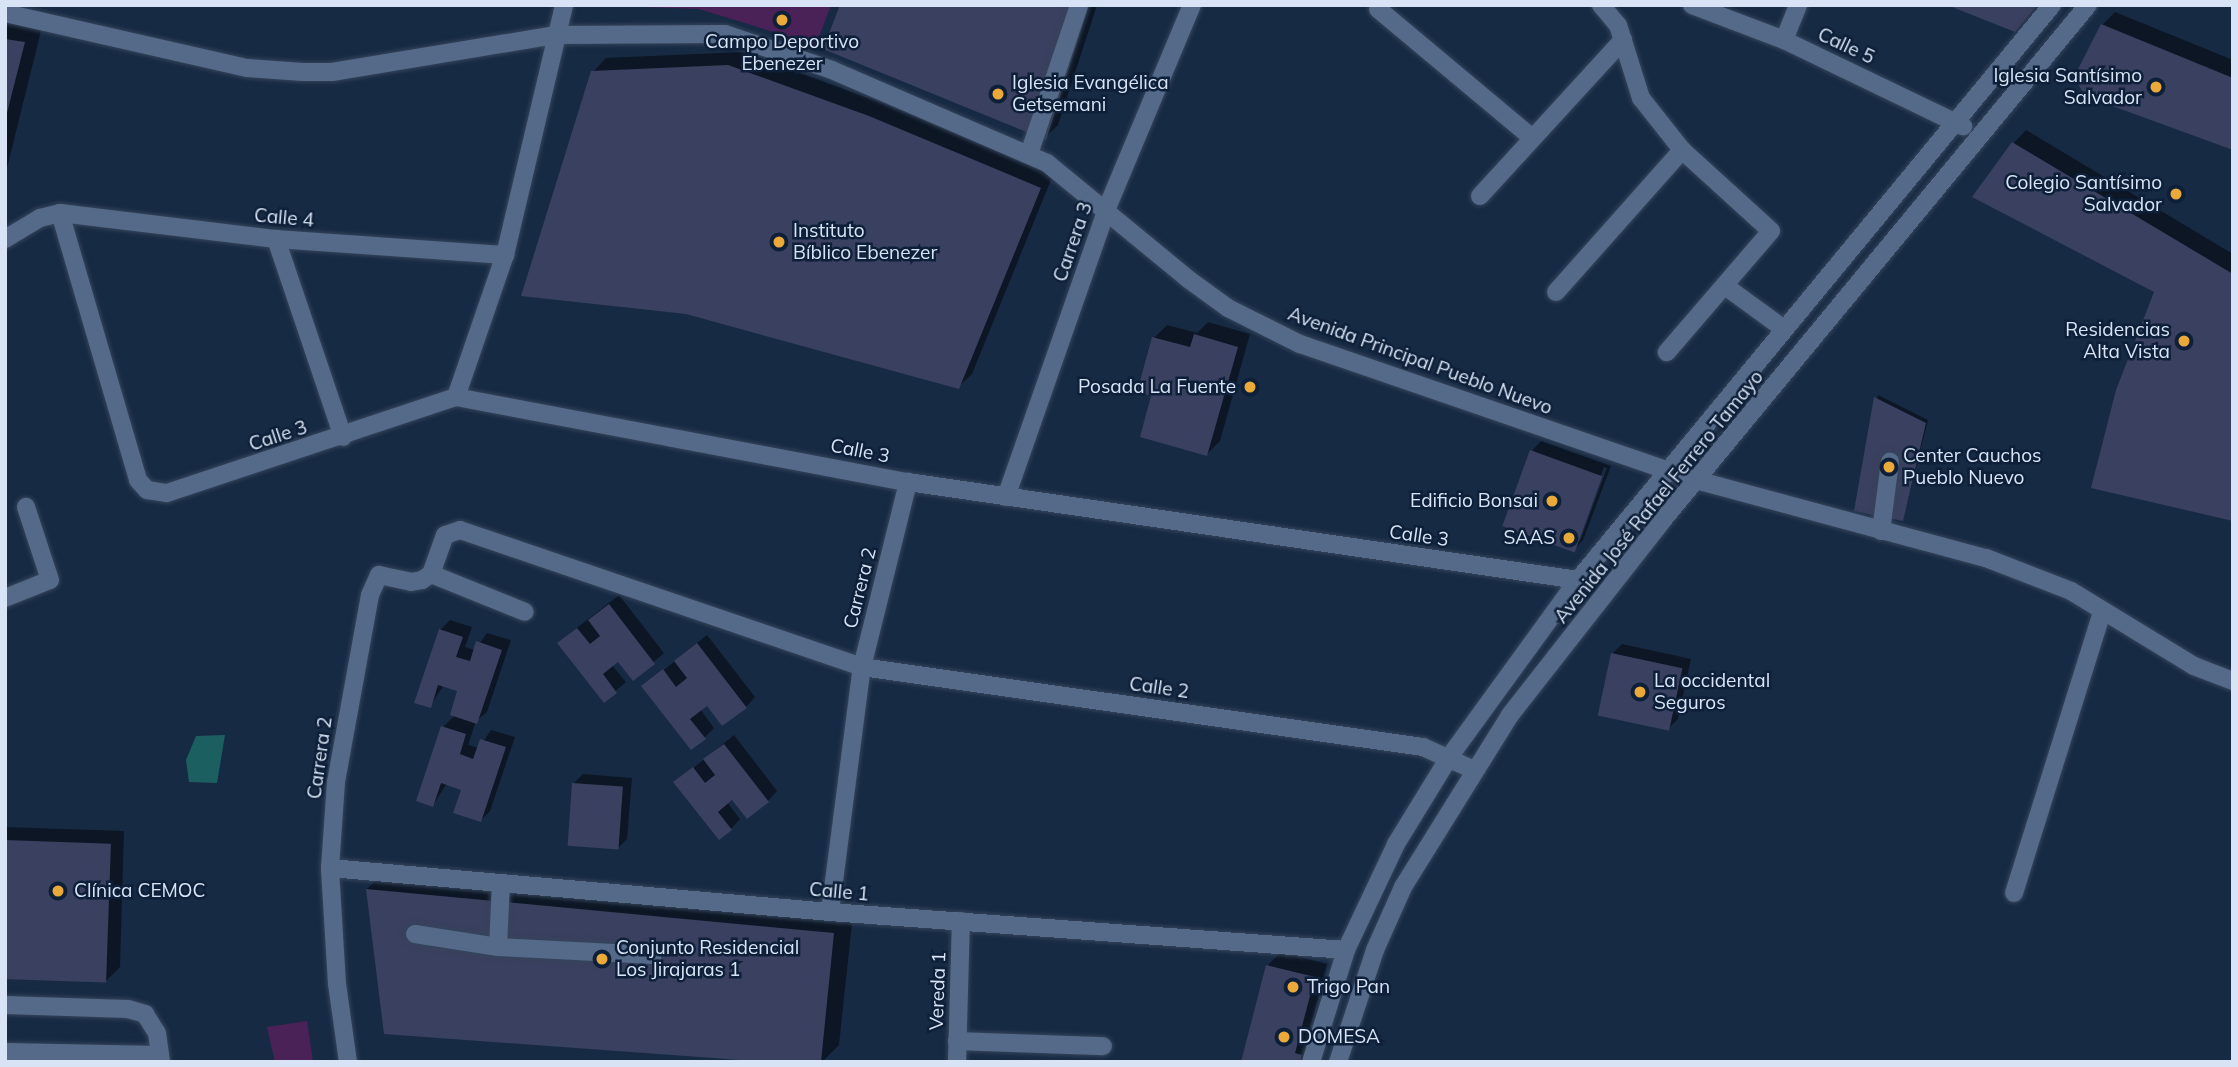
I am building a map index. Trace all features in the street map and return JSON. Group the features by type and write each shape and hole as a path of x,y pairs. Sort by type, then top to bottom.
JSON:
{"street":[{"path":"456,397 505,255 564,5"},
{"path":"1029,154 1079,5"},
{"name":"Carrera 3","path":"1006,497 1107,208 1192,5"},
{"path":"1601,5 1612,13 1623,40 1634,86 1682,150 1770,228 1769,236 1667,352"},
{"name":"Calle 5","path":"1692,5 1784,40 1956,121 1977,135"},
{"path":"1784,40 1798,5"},
{"name":"Avenida José Rafael Ferrero Tamayo","path":"1311,1062 1346,950 1396,844 1450,756 1578,580 1784,329 1868,234 1956,121 2052,5"},
{"name":"Avenida José Rafael Ferrero Tamayo","path":"1338,1062 1375,950 1403,887 1510,715 1696,480 1814,341 1977,135 2088,5"},
{"path":"1378,9 1531,136"},
{"name":"Avenida Principal Pueblo Nuevo","path":"5,13 247,68 303,72 332,72 556,35 725,34 832,70 1029,154 1107,208 1208,293 1300,344 1696,480 1986,558 2071,591 2194,666 2233,681"},
{"path":"1480,196 1531,136 1623,40"},
{"path":"1556,292 1682,150"},
{"path":"5,239 40,218 60,214"},
{"name":"Calle 4","path":"60,214 276,239 505,255"},
{"name":"Calle 3","path":"60,214 138,480 147,490 167,493 456,397 908,482 1578,580"},
{"path":"276,239 342,437"},
{"path":"1725,286 1784,329"},
{"path":"1881,531 1890,462"},
{"name":"Carrera 2","path":"831,912 862,667 908,482"},
{"path":"5,598 50,580 26,507"},
{"name":"Calle 2","path":"430,574 445,535 460,530 862,667 1355,736 1450,756 1474,770"},
{"path":"430,574 525,612"},
{"name":"Carrera 2","path":"348,1062 337,984 330,867 336,782 370,595 379,575 411,582 430,574"},
{"path":"2014,893 2102,612"},
{"name":"Calle 1","path":"330,867 831,912 1346,950"},
{"path":"498,947 501,883"},
{"name":"Vereda 1","path":"957,1062 961,921"},
{"path":"415,934 498,947 653,955"},
{"path":"5,1005 128,1009 145,1014 157,1033 160,1058 5,1052"},
{"path":"957,1041 1103,1046"}],"shaded area":[{"name":"Campo Deportivo Ebenezer","path":"586,5 831,5 816,45 699,9"},
{"path":"225,735 217,783 189,782 186,760 196,736"},
{"path":"307,1021 313,1062 275,1062 267,1027"}],"building":[{"name":"Iglesia Evangélica Getsemani","path":"840,5 1089,5 1046,140 823,49"},
{"path":"1947,5 2037,5 2015,32"},
{"name":"Iglesia Santísimo Salvador","path":"2101,24 2233,78 2233,150 2085,96 2074,77"},
{"path":"5,39 25,42 6,117 5,117"},
{"name":"Instituto Bíblico Ebenezer","path":"728,65 869,116 1041,188 959,389 686,314 521,296 591,71"},
{"name":"Residencias Alta Vista","path":"2012,142 2233,274 2233,521 2091,488 2116,390 2154,292 1972,197"},
{"path":"1194,334 1238,347 1207,456 1140,437 1151,396 1137,392 1152,337 1190,347"},
{"name":"Center Cauchos Pueblo Nuevo","path":"1874,397 1926,423 1903,521 1854,511"},
{"name":"Edificio Bonsai","path":"1530,450 1602,476 1575,552 1502,526"},
{"path":"609,604 655,664 633,681 618,662 603,674 617,693 604,703 557,643 577,628 590,644 600,636 588,620"},
{"path":"439,629 463,637 456,657 470,661 476,641 502,650 477,724 450,715 457,691 438,685 431,708 414,703"},
{"path":"697,643 747,708 722,726 707,706 690,719 706,739 691,750 641,686 663,669 676,687 687,678 674,661"},
{"name":"La occidental Seguros","path":"1611,653 1682,668 1669,731 1598,716"},
{"path":"441,726 466,734 460,754 473,759 480,739 506,747 481,822 453,813 461,790 441,783 433,807 416,801"},
{"path":"724,744 769,802 747,819 732,800 718,812 732,830 719,840 673,782 693,767 705,783 715,775 703,759"},
{"path":"572,783 623,787 618,849 568,846"},
{"name":"Clínica CEMOC","path":"5,840 111,844 106,983 5,979"},
{"name":"Conjunto Residencial Los Jirajaras 1","path":"366,889 834,933 821,1062 766,1062 384,1034"},
{"path":"1266,965 1315,977 1295,1053 1302,1055 1300,1062 1241,1062"}],"place":[{"name":"Campo Deportivo Ebenezer","path":"782,20"},
{"name":"Iglesia Santísimo Salvador","path":"2156,87"},
{"name":"Iglesia Evangélica Getsemani","path":"998,94"},
{"name":"Colegio Santísimo Salvador","path":"2176,194"},
{"name":"Instituto Bíblico Ebenezer","path":"779,242"},
{"name":"Residencias Alta Vista","path":"2184,341"},
{"name":"Posada La Fuente","path":"1250,387"},
{"name":"Center Cauchos Pueblo Nuevo","path":"1889,467"},
{"name":"Edificio Bonsai","path":"1552,501"},
{"name":"SAAS","path":"1569,538"},
{"name":"La occidental Seguros","path":"1640,692"},
{"name":"Clínica CEMOC","path":"58,891"},
{"name":"Conjunto Residencial Los Jirajaras 1","path":"602,959"},
{"name":"Trigo Pan","path":"1293,987"},
{"name":"DOMESA","path":"1284,1037"}]}
